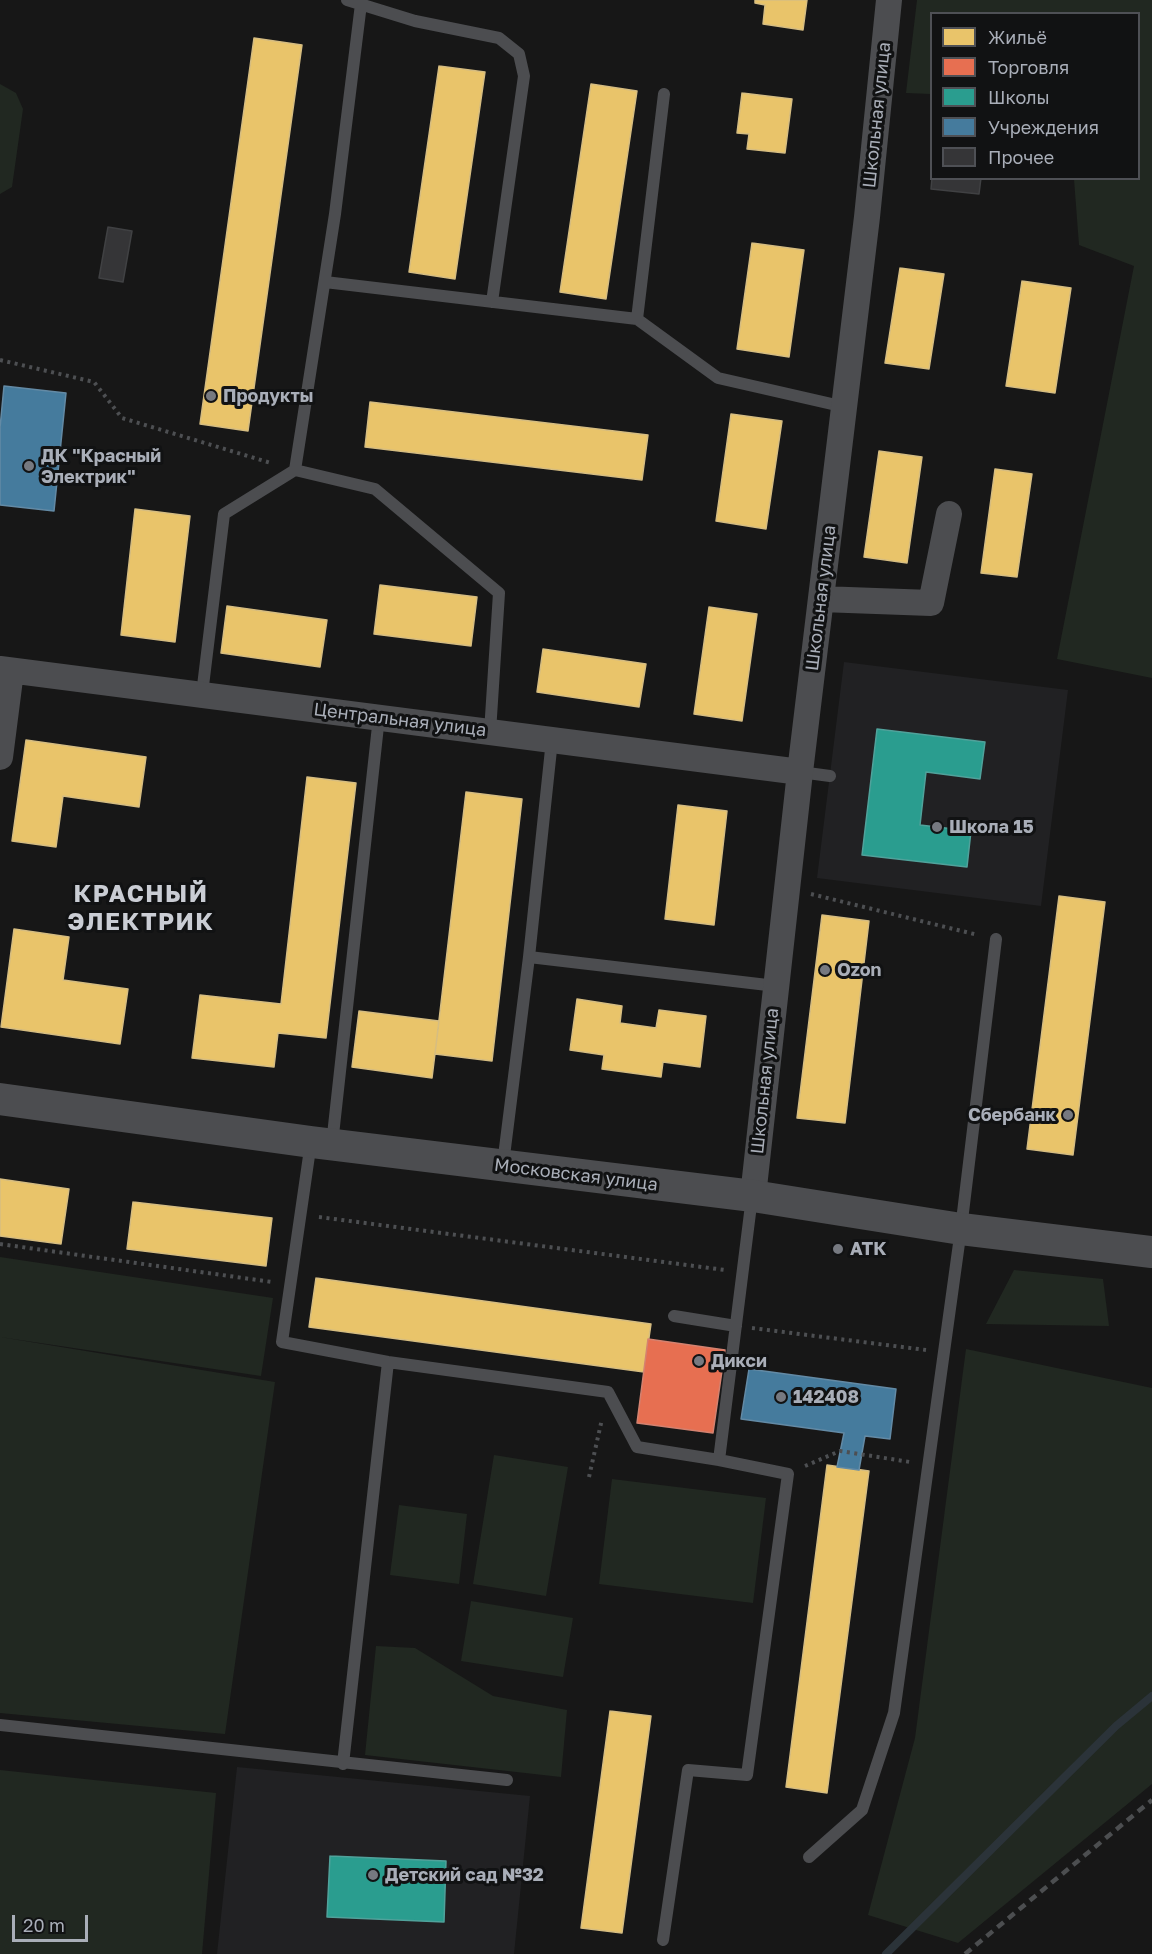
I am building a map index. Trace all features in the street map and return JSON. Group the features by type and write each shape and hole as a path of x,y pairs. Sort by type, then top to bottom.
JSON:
{"street":[{"name":"Школьная улица","path":"753,1196 800,772 867,217 889,0"},
{"path":"821,599 931,603 949,514"},
{"path":"0,757 6,670"},
{"name":"Центральная улица","path":"6,670 800,772"},
{"name":"Московская улица","path":"0,1099 322,1143 753,1196 961,1229 1152,1252"}],"lane":[{"path":"347,0 415,21 499,38 519,54 524,76 492,302"},
{"path":"295,470 325,282 361,4"},
{"path":"637,319 664,94"},
{"path":"325,282 637,319 718,378 844,407"},
{"path":"202,694 224,514 295,470 375,489 499,592 490,732"},
{"path":"379,717 322,1143 301,1214 282,1342 388,1362 608,1392 638,1447 788,1474 747,1775 688,1770 663,1941"},
{"path":"503,1166 529,957 552,740"},
{"path":"800,772 830,776"},
{"path":"809,1857 862,1810 894,1713 961,1229 996,939"},
{"path":"529,957 776,986"},
{"path":"719,1460 753,1196"},
{"path":"674,1316 736,1326"},
{"path":"343,1764 388,1362"},
{"path":"0,1725 507,1780"}],"path":[{"path":"0,360 94,382 122,418 295,470"},
{"path":"787,888 996,939"},
{"path":"301,1214 743,1273"},
{"path":"0,1244 290,1284"},
{"path":"736,1326 944,1352"},
{"path":"590,1477 608,1392"},
{"path":"788,1474 840,1451 928,1465"}],"shaded area":[{"path":"917,0 1152,0 1152,678 1057,659 1134,266 1079,245 1074,180 1140,180 1140,12 930,12 930,94 906,93"},
{"path":"0,84 16,93 23,109 12,187 0,194"},
{"name":"Школа 15","path":"844,662 1068,690 1041,906 817,878"},
{"path":"0,1257 273,1298 261,1376 0,1337"},
{"path":"1014,1270 1103,1279 1109,1326 986,1324"},
{"path":"0,1337 275,1382 225,1734 0,1713"},
{"path":"966,1349 1152,1388 1152,1784 958,1943 868,1915 915,1738"},
{"path":"494,1455 568,1467 546,1596 473,1584"},
{"path":"612,1479 766,1498 753,1603 599,1584"},
{"path":"399,1505 467,1514 459,1584 390,1575"},
{"path":"471,1601 573,1618 563,1677 461,1661"},
{"path":"376,1646 415,1648 493,1696 567,1710 561,1777 365,1755"},
{"name":"Детский сад №32","path":"237,1767 530,1796 514,1954 217,1954"},
{"path":"0,1770 216,1793 202,1954 0,1954"}],"building: Жильё":[{"path":"755,0 807,0 803,30 763,24 765,5 755,3"},
{"path":"254,38 302,45 248,431 200,424"},
{"path":"439,66 485,72 455,279 409,272"},
{"path":"591,84 637,91 606,299 560,292"},
{"path":"742,93 792,99 785,153 747,149 749,134 737,133"},
{"path":"752,243 804,250 789,357 737,349"},
{"path":"900,268 944,274 929,369 885,363"},
{"path":"1022,281 1071,288 1055,393 1006,386"},
{"path":"370,402 648,435 642,480 365,447"},
{"path":"731,414 782,421 766,529 716,521"},
{"path":"879,451 922,457 907,563 864,557"},
{"path":"995,469 1032,474 1017,577 981,573"},
{"path":"135,509 190,516 175,642 121,635"},
{"path":"380,585 477,597 471,646 374,634"},
{"path":"227,606 327,620 320,667 221,653"},
{"path":"709,607 757,614 742,721 694,714"},
{"path":"543,649 646,664 639,707 537,692"},
{"path":"26,740 146,757 139,807 63,796 56,847 12,841"},
{"path":"307,777 356,783 326,1038 278,1033 274,1067 192,1058 200,995 281,1004"},
{"path":"466,792 522,799 492,1061 435,1054"},
{"path":"678,805 727,811 714,925 665,919"},
{"path":"1059,896 1105,902 1073,1155 1027,1149"},
{"path":"822,915 869,921 845,1123 797,1118"},
{"path":"14,929 69,937 63,980 128,989 120,1044 1,1027"},
{"path":"577,999 622,1006 620,1023 656,1028 659,1010 706,1016 700,1067 663,1062 661,1077 602,1069 604,1055 570,1050"},
{"path":"359,1011 439,1021 432,1078 352,1067"},
{"path":"0,1179 69,1189 61,1244 0,1236"},
{"path":"133,1202 272,1218 266,1266 127,1249"},
{"path":"316,1278 651,1324 644,1372 309,1327"},
{"path":"827,1465 869,1471 827,1793 786,1787"},
{"path":"610,1711 651,1716 622,1933 581,1928"}],"building: Торговля":[{"path":"648,1339 725,1350 713,1433 637,1423"}],"building: Школы":[{"path":"877,729 985,742 980,779 926,772 920,825 971,831 967,867 862,855"},
{"path":"330,1856 446,1861 444,1922 327,1917"}],"building: Учреждения":[{"name":"ДК \"Красный Электрик\"","path":"4,386 66,393 54,511 0,505 0,428"},
{"path":"749,1369 896,1389 890,1439 865,1436 859,1470 837,1467 844,1433 741,1419"}],"building: Прочее":[{"path":"932,180 981,180 979,194 931,189"},
{"path":"108,227 132,231 123,282 99,278"}],"waterway":[{"path":"886,1954 1116,1726 1152,1696"}],"railway":[{"path":"965,1954 1152,1800"}],"place":[{"name":"Продукты","path":"211,396"},
{"name":"ДК \"Красный Электрик\"","path":"29,466"},
{"name":"Школа 15","path":"937,827"},
{"name":"Ozon","path":"825,970"},
{"name":"Сбербанк","path":"1068,1115"},
{"name":"АТК","path":"838,1249"},
{"name":"Дикси","path":"699,1361"},
{"name":"142408","path":"781,1397"},
{"name":"Детский сад №32","path":"373,1875"}],"district":[{"name":"КРАСНЫЙ ЭЛЕКТРИК","path":"141,908"}]}
